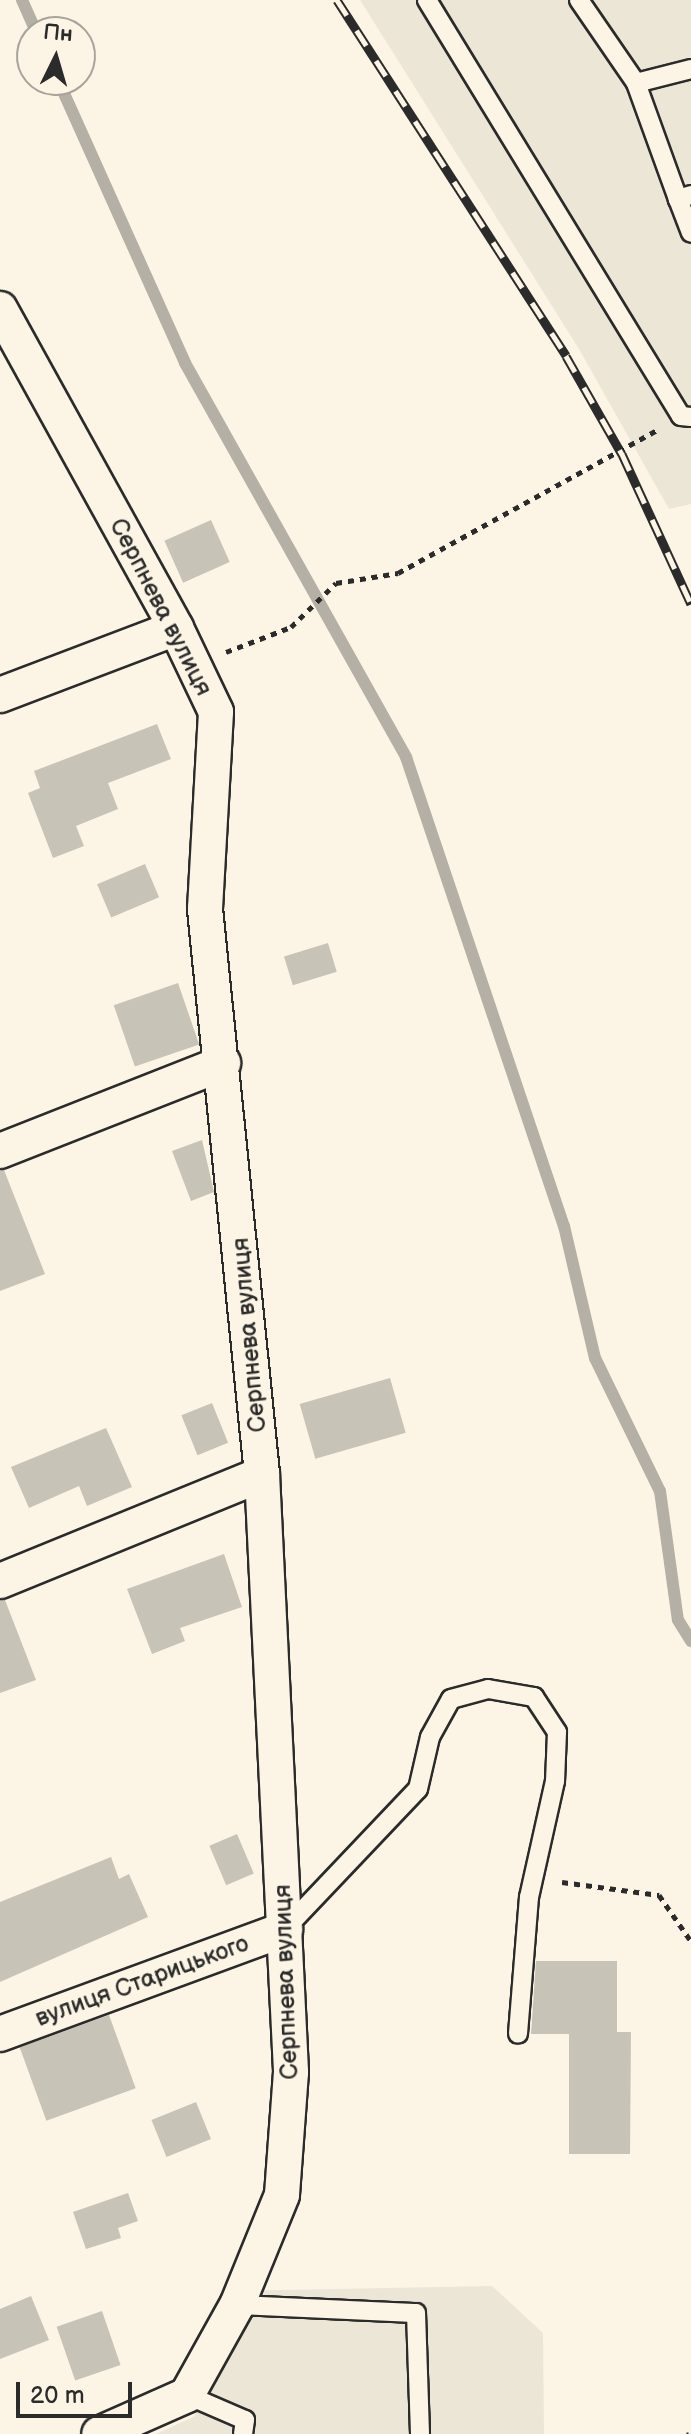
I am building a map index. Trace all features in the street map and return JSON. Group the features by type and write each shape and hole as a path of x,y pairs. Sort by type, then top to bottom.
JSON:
{"street":[{"name":"Серпнева вулиця","path":"0,309 176,628 216,712 205,909 223,1063 262,1474 291,2072 282,2195 237,2305 187,2395"},
{"path":"0,695 176,628"},
{"path":"0,1151 223,1063"},
{"path":"0,1581 262,1474"},
{"name":"вулиця Старицького","path":"0,2034 285,1929"},
{"path":"115,2430 187,2395"}],"lane":[{"path":"427,0 681,416 691,417"},
{"path":"579,0 636,83 685,197 691,233"},
{"path":"636,83 691,69"},
{"path":"285,1929 418,1789 430,1737 451,1699 488,1689 534,1697 557,1732 555,1781 534,1874 518,2034"},
{"path":"237,2305 416,2313 420,2434"},
{"path":"187,2395 245,2420 243,2434"}],"path":[{"path":"176,628 214,657 291,627 336,583 398,573 642,438"},
{"path":"534,1874 582,1888 659,1895 691,1941"}],"shaded area":[{"path":"360,0 691,0 691,504 669,509 579,349"},
{"path":"492,2286 543,2333 544,2434 156,2434 195,2416 222,2291"}],"building":[{"path":"211,520 230,562 183,583 164,541"},
{"path":"157,724 171,759 108,783 118,809 76,826 84,846 53,858 28,793 40,788 34,771"},
{"path":"145,864 159,897 111,917 97,884"},
{"path":"328,943 337,972 293,985 284,956"},
{"path":"178,983 199,1044 135,1067 114,1005"},
{"path":"202,1140 214,1192 191,1201 172,1151"},
{"path":"4,1170 45,1274 0,1291 0,1171"},
{"path":"390,1378 406,1433 315,1459 300,1404"},
{"path":"212,1403 228,1443 198,1455 181,1415"},
{"path":"106,1428 132,1487 87,1506 79,1486 29,1508 11,1467"},
{"path":"224,1554 242,1607 180,1628 185,1641 152,1654 127,1589"},
{"path":"5,1600 36,1680 0,1693 0,1601"},
{"path":"237,1834 254,1874 226,1885 209,1846"},
{"path":"111,1857 119,1879 129,1874 148,1917 0,1982 0,1902"},
{"path":"536,1961 617,1961 617,2032 631,2032 630,2154 569,2154 569,2034 531,2034"},
{"path":"109,2015 136,2088 46,2121 20,2047"},
{"path":"196,2102 211,2139 166,2157 151,2120"},
{"path":"128,2193 138,2221 118,2228 121,2238 86,2249 73,2212"},
{"path":"31,2296 49,2340 0,2359 0,2309"},
{"path":"102,2311 121,2365 75,2381 57,2327"}],"waterway":[{"path":"22,0 29,16"},
{"path":"65,96 185,363 406,757 564,1226 595,1358 660,1491 678,1620 691,1641"}],"railway":[{"path":"337,0 566,356 622,454 691,604"}]}
